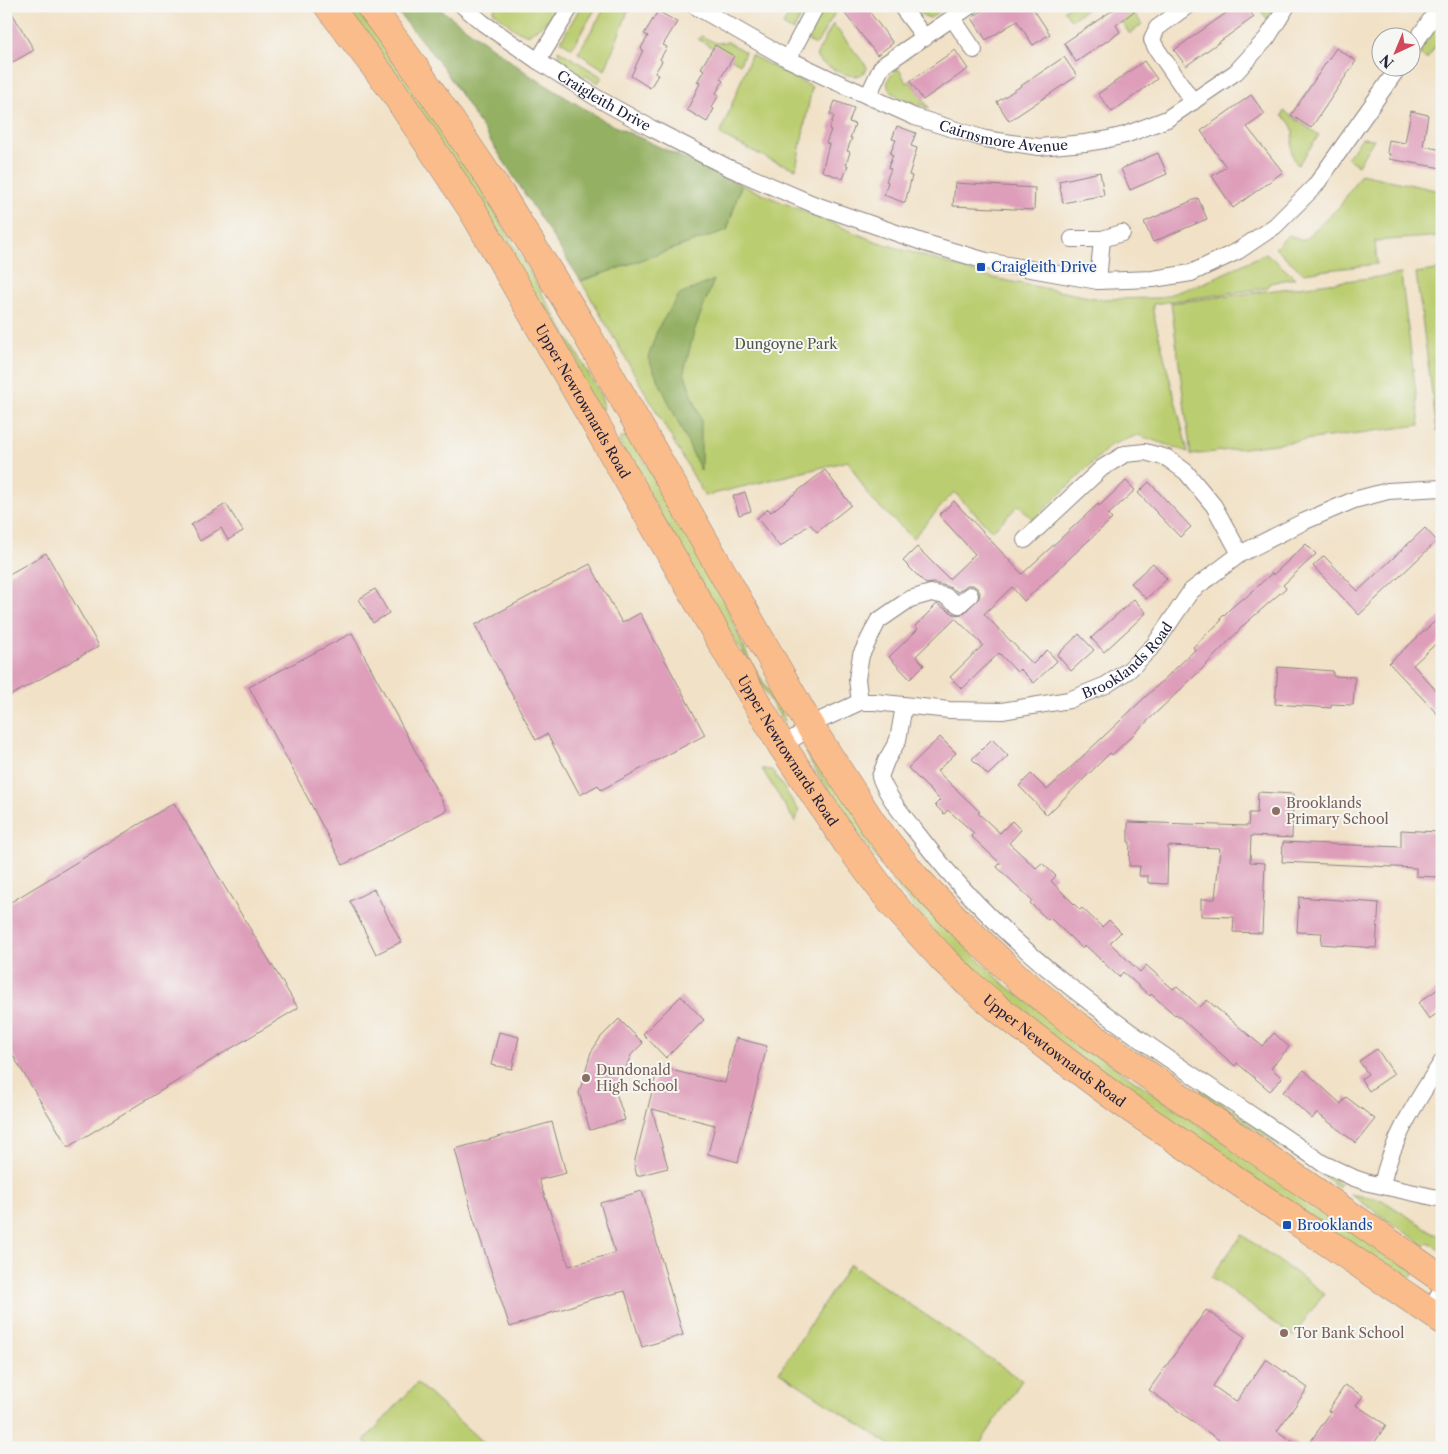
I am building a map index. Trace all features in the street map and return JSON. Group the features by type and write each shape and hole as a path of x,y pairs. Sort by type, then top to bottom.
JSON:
{"highway":[{"name":"Upper Newtownards Road","path":"328,6 392,89 473,211 782,746 841,835 892,904 968,983 1025,1031 1124,1104 1437,1306"},
{"path":"370,6 418,72 511,211 586,334 811,728 873,824 915,877 1020,980 1076,1025 1442,1279"}],"street":[{"name":"Craigleith Drive","path":"463,6 483,23 538,61 597,98 659,133 727,167 812,204 925,243 986,261 1098,281 1153,279 1191,273 1238,251 1275,226 1315,186 1391,78"},
{"path":"538,61 571,6"},
{"path":"788,59 816,6"},
{"path":"901,6 925,38"},
{"path":"868,96 881,68 885,64 970,6"},
{"path":"1187,6 1157,28 1152,40 1193,102"},
{"name":"Cairnsmore Avenue","path":"704,8 788,59 915,117 985,138 1039,147 1085,143 1125,134 1167,119 1236,72 1267,38 1287,6"},
{"path":"1420,35 1440,6"},
{"path":"953,19 974,50"},
{"path":"1072,239 1102,239 1122,233"},
{"path":"1098,281 1102,239"},
{"path":"1025,540 1102,468 1125,454 1146,452 1167,458 1186,472 1214,506 1240,554"},
{"name":"Brooklands Road","path":"782,746 823,719 860,702 949,710 1002,711 1069,700 1106,685 1129,670 1155,644 1191,591 1240,554 1303,522 1354,500 1388,492 1442,488"},
{"path":"860,702 857,679 861,655 878,621 910,599 931,593 945,596 959,605 970,595"},
{"path":"904,706 898,740 886,761 880,777 886,794 939,861 976,903 1010,936 1118,1023 1322,1163 1354,1178 1442,1199"},
{"path":"1382,1186 1385,1167 1396,1141 1426,1086 1442,1062"}],"green space":[{"path":"345,6 355,6 363,16 458,148 598,390 603,409 597,408 376,49"},
{"path":"393,6 436,6 531,76 606,122 741,185 727,230 581,281 443,67"},
{"path":"496,6 557,6 546,22 528,35 514,29 493,11"},
{"path":"581,6 597,6 572,48 561,41"},
{"path":"606,6 630,6 605,70 578,53"},
{"path":"793,6 807,6 793,31 783,25"},
{"path":"824,6 839,6 816,45 808,41 810,32"},
{"path":"916,6 948,6 930,18 922,15"},
{"path":"1069,6 1091,6 1071,20 1064,10"},
{"path":"1111,6 1129,6 1142,24 1129,33"},
{"path":"1258,6 1276,6 1267,19"},
{"path":"1442,18 1442,37 1427,59 1420,56 1421,49"},
{"path":"833,24 867,67 866,71 860,75 852,76 840,72 823,63 816,56"},
{"path":"701,36 716,43 728,42 745,52 740,64 698,39"},
{"path":"558,50 602,77 598,83 586,76 582,79 568,71 561,62"},
{"path":"751,55 812,87 796,169 771,160 720,135"},
{"path":"898,68 907,83 910,81 929,108 903,99 890,90 888,84 890,77"},
{"path":"1284,111 1319,135 1298,165 1291,148 1293,130 1289,122 1282,116"},
{"path":"1362,138 1374,139 1358,165 1347,158"},
{"path":"1361,174 1440,191 1442,193 1442,236 1375,241 1377,264 1303,273 1275,248 1288,235 1303,241 1340,206"},
{"name":"Dungoyne Park","path":"741,185 872,240 993,278 1099,299 1159,298 1204,283 1266,253 1295,278 1270,283 1266,288 1153,304 1153,312 1188,452 1138,435 1111,445 1033,520 1019,505 992,531 954,492 913,538 870,498 848,461 705,496 581,281 727,230"},
{"path":"1442,269 1442,430 1437,431 1416,273"},
{"path":"1401,274 1420,425 1191,455 1171,303"},
{"path":"714,280 694,331 684,372 701,420 701,471 648,358 658,328 679,295"},
{"path":"630,437 719,589 749,659 782,712 783,722 619,443 620,438"},
{"path":"808,751 813,751 964,945 1004,984 1115,1067 1415,1272 1406,1284 1034,1027 941,940 898,888 842,811 808,758"},
{"path":"762,769 772,770 799,811 795,822"},
{"path":"1202,1089 1340,1183 1339,1187 1200,1092"},
{"path":"1350,1194 1382,1200 1442,1238 1442,1250 1428,1243 1425,1246"},
{"path":"1242,1235 1324,1293 1293,1336 1211,1277"},
{"path":"850,1264 1022,1380 977,1448 895,1448 779,1372"},
{"path":"417,1383 489,1448 372,1448 364,1441"}],"building":[{"path":"6,6 8,6 34,50 6,66"},
{"path":"839,6 865,6 893,43 877,55"},
{"path":"989,6 1039,6 1034,10 1050,34 1033,45 1017,21 986,40 972,18"},
{"path":"1119,6 1141,6 1116,25 1120,32 1076,62 1064,43"},
{"path":"1236,6 1246,6 1254,17 1186,66 1174,50"},
{"path":"658,11 677,22 663,45 667,47 655,73 658,75 650,88 631,76 643,50 641,48 648,36 644,34"},
{"path":"715,45 734,56 720,79 723,81 716,93 719,95 712,107 714,109 707,122 687,110 700,83 697,82 704,70 701,68"},
{"path":"1336,48 1356,61 1311,128 1291,115"},
{"path":"955,50 968,69 923,100 910,81"},
{"path":"1064,57 1077,76 1009,121 997,102"},
{"path":"1144,61 1157,79 1112,112 1098,94"},
{"path":"1251,95 1265,114 1247,127 1283,172 1233,208 1212,176 1226,167 1201,131"},
{"path":"835,101 854,108 849,122 855,124 847,151 850,152 843,179 822,171 829,144 826,143 831,130 829,129 834,116 830,114"},
{"path":"1411,111 1428,115 1423,146 1442,150 1442,168 1389,159 1390,154 1387,153 1389,140 1405,143"},
{"path":"897,126 916,133 911,146 917,148 909,175 912,176 905,203 884,195 888,182 886,181 891,169 888,168 893,155 890,154 896,140 892,139"},
{"path":"1158,153 1167,174 1130,190 1121,169"},
{"path":"1100,172 1104,195 1063,203 1059,181"},
{"path":"955,183 1035,188 1034,210 953,206"},
{"path":"1198,198 1207,219 1153,242 1144,222"},
{"path":"825,470 851,505 817,532 810,524 780,547 757,518 768,509 771,512"},
{"path":"1126,481 1135,490 1108,515 1112,519 1024,601 1012,587 984,614 1033,664 1047,650 1057,661 1034,683 1020,669 1017,672 999,653 962,689 950,677 983,645 955,618 916,656 924,665 910,679 889,657 918,629 915,626 937,604 954,614 962,615 979,598 980,593 973,585 967,585 958,592 947,586 933,583 926,584 903,561 917,547 949,579 975,554 939,515 954,501 1022,574 1098,504 1099,506"},
{"path":"1149,482 1191,527 1180,537 1138,493"},
{"path":"745,492 751,511 739,515 733,496"},
{"path":"226,504 243,531 228,540 221,528 200,541 191,525"},
{"path":"1425,528 1437,541 1359,615 1313,566 1324,556 1358,591"},
{"path":"1306,544 1316,554 1283,585 1286,588 1246,623 1203,668 1112,755 1110,753 1047,815 1019,786 1031,774 1047,790 1195,650 1193,647 1222,620 1220,619 1231,608 1244,599 1272,573 1273,575"},
{"path":"46,553 99,646 6,698 6,576"},
{"path":"1153,563 1167,579 1146,599 1131,583"},
{"path":"590,564 622,623 640,613 705,735 601,790 598,785 580,795 547,734 536,740 475,625"},
{"path":"375,589 389,613 373,623 359,599"},
{"path":"1134,599 1146,613 1104,652 1091,638"},
{"path":"1442,615 1442,638 1413,665 1442,697 1442,719 1389,663"},
{"path":"352,633 447,810 343,865 249,687"},
{"path":"1079,634 1094,650 1071,671 1057,655"},
{"path":"1278,667 1333,671 1333,676 1355,677 1353,705 1331,704 1331,708 1275,704"},
{"path":"940,737 956,753 937,771 1000,833 1012,821 1021,830 1009,843 1036,868 1042,863 1056,876 1051,881 1080,910 1082,908 1102,927 1109,920 1121,932 1110,943 1140,972 1146,965 1173,989 1177,986 1200,1007 1207,1000 1262,1046 1274,1033 1289,1047 1271,1068 1282,1078 1270,1091 1237,1063 1235,1066 1176,1014 1151,994 1150,996 1123,972 1119,977 1085,945 1082,948 1050,918 1048,920 1030,903 1032,900 997,867 1000,863 971,836 974,833 948,810 944,814 935,805 940,800 908,768"},
{"path":"992,739 1008,756 988,775 972,759"},
{"path":"1258,792 1293,794 1292,838 1251,836 1250,862 1265,863 1262,933 1233,932 1234,917 1201,916 1201,899 1215,899 1220,848 1168,846 1167,884 1148,883 1148,876 1139,876 1140,866 1129,866 1130,842 1128,842 1128,822 1248,826 1249,813 1257,813"},
{"path":"174,803 298,1008 68,1147 6,1044 6,905"},
{"path":"1401,830 1438,832 1437,877 1416,876 1416,868 1282,862 1283,842 1401,847"},
{"path":"374,889 401,942 376,954 350,901"},
{"path":"1299,897 1379,903 1376,948 1321,944 1322,933 1297,932"},
{"path":"1442,986 1442,1010 1429,1019 1418,1003"},
{"path":"681,996 704,1020 666,1058 643,1034"},
{"path":"619,1019 643,1043 631,1055 616,1093 625,1120 590,1130 579,1093 591,1052 601,1037"},
{"path":"499,1032 519,1037 512,1069 491,1065"},
{"path":"736,1038 767,1046 738,1162 708,1154 715,1125 652,1109 668,1168 637,1176 634,1164 658,1067 725,1083"},
{"path":"1377,1049 1394,1074 1369,1091 1361,1079 1368,1074 1359,1061"},
{"path":"1304,1070 1341,1104 1346,1097 1375,1119 1356,1143 1317,1113 1312,1119 1283,1092"},
{"path":"552,1122 566,1173 539,1180 569,1266 615,1253 600,1203 642,1191 683,1335 642,1347 625,1291 592,1299 510,1327 473,1217 455,1149"},
{"path":"1206,1310 1245,1337 1213,1386 1236,1402 1266,1359 1308,1388 1277,1431 1302,1448 1230,1448 1149,1390"},
{"path":"1345,1385 1363,1396 1356,1405 1386,1425 1371,1448 1306,1448 1331,1412 1328,1411"}],"place":[{"name":"Craigleith Drive","path":"981,267"},
{"name":"Brooklands Primary School","path":"1276,811"},
{"name":"Dundonald High School","path":"586,1078"},
{"name":"Brooklands","path":"1287,1225"},
{"name":"Tor Bank School","path":"1284,1333"}]}
